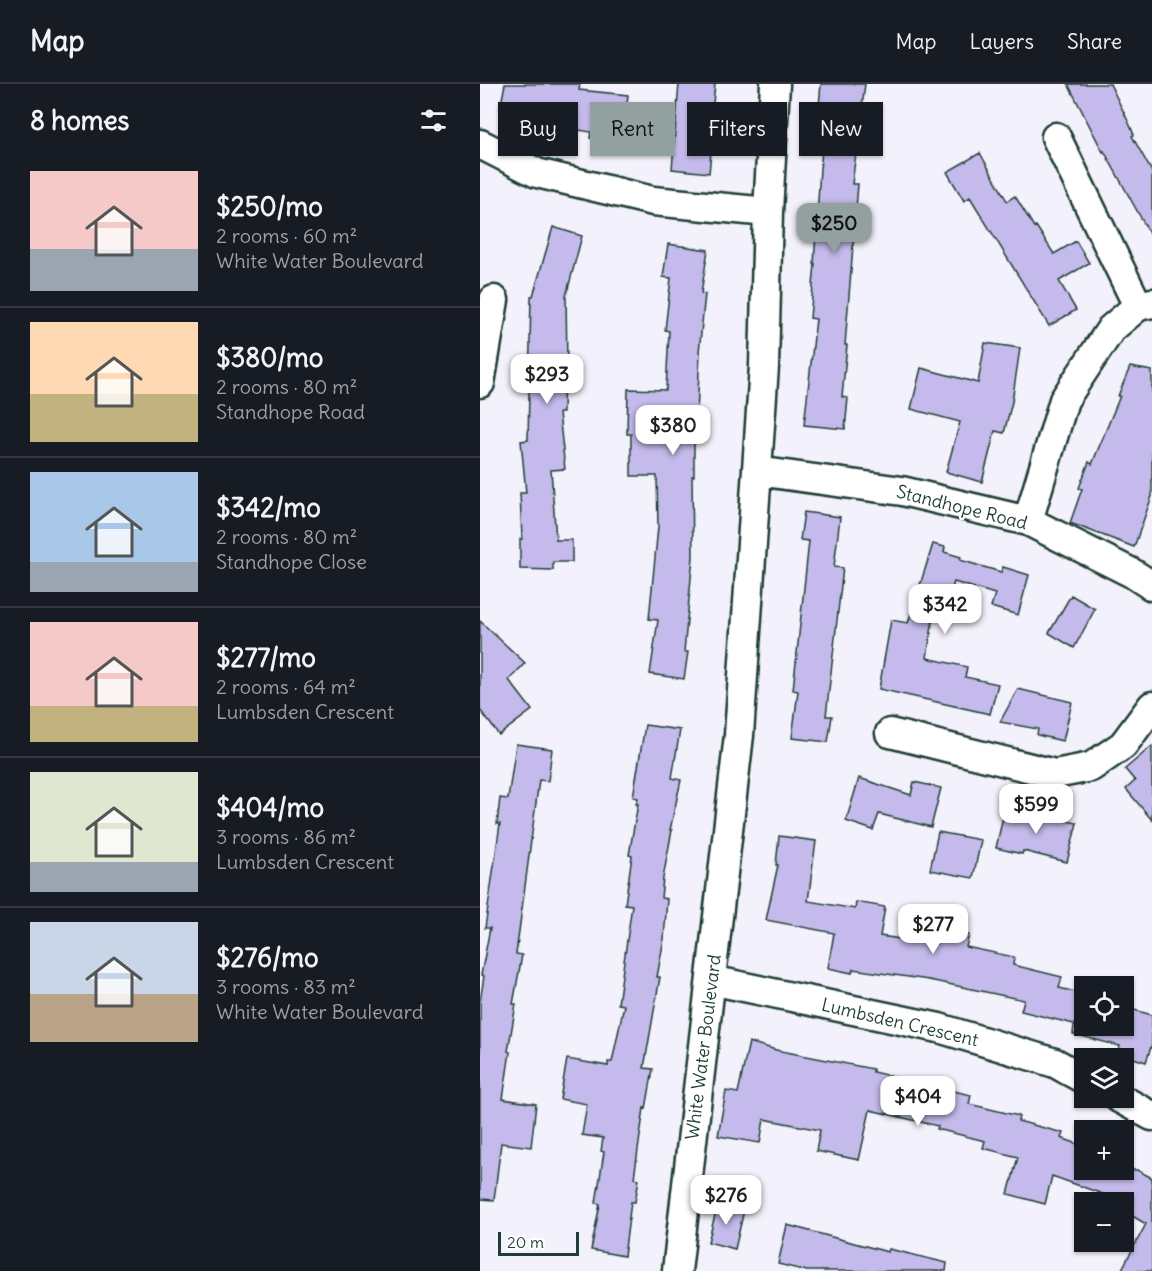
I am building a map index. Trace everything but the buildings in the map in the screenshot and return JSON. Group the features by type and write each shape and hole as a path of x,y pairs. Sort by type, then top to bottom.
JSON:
{"street":[{"name":"White Water Boulevard","path":"676,1271 739,735 764,366 768,212 775,84"},
{"path":"1028,521 1064,400 1111,329 1145,304 1056,137"},
{"path":"480,144 537,173 653,201 768,212"},
{"path":"480,382 494,300"},
{"name":"Standhope Road","path":"757,471 902,491 1028,521 1132,573 1152,586"},
{"path":"890,733 1055,774 1091,767 1123,745 1152,706"},
{"name":"Lumbsden Crescent","path":"711,980 939,1028 1055,1063 1074,1073"},
{"path":"1134,1106 1152,1116"}]}
